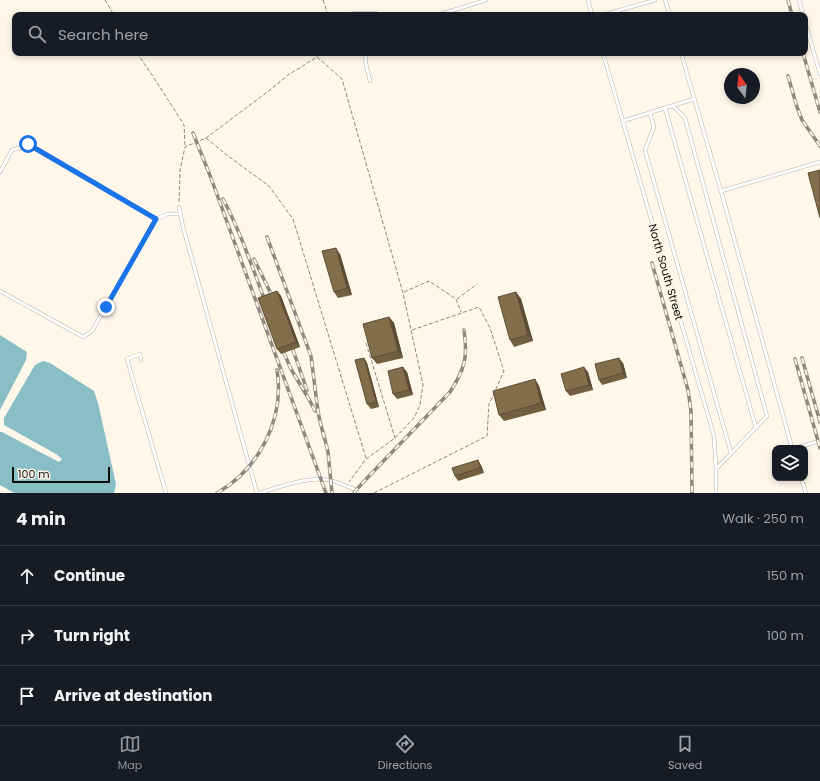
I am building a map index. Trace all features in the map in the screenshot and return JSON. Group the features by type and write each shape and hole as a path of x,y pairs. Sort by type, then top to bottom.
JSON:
{"lane":[{"path":"448,12 486,0"},
{"path":"588,0 591,12"},
{"path":"613,12 655,0"},
{"path":"665,0 669,12"},
{"path":"799,0 802,12"},
{"path":"808,32 820,74"},
{"path":"365,56 370,81"},
{"name":"North South Street","path":"604,56 714,436 716,493"},
{"path":"682,56 792,445"},
{"path":"623,121 694,99"},
{"path":"674,106 684,118 768,416 716,468"},
{"path":"665,108 756,428"},
{"path":"650,113 654,127 645,150 731,453"},
{"path":"0,172 12,150 28,144 156,219"},
{"path":"721,191 820,162"},
{"path":"179,207 258,493 318,479 331,480 357,491"},
{"path":"0,291 83,337 92,331 156,219 168,214 180,214"},
{"path":"141,360 140,354 127,359 166,493"},
{"path":"805,445 820,441"},
{"path":"802,481 806,493"}],"path":[{"path":"105,0 112,12"},
{"path":"323,0 327,12"},
{"path":"139,56 184,125 186,147 180,170 179,207"},
{"path":"186,147 206,138 288,75 317,57 342,79 403,293 423,385 420,405 414,418 395,438 366,459 347,486"},
{"path":"206,138 269,186 293,219 366,459"},
{"path":"403,293 429,281 456,299 461,313"},
{"path":"456,299 477,284"},
{"path":"374,493 487,436 489,404 504,371 490,328 479,307 412,330"},
{"path":"366,343 395,438"}],"water":[{"path":"0,335 27,352 26,360 0,410"},
{"path":"43,361 50,363 94,391 116,484 114,493 14,493 0,485 0,432 59,462 62,459 56,454 4,425 4,418 35,365"}],"building":[{"path":"820,170 820,218 808,173"},
{"path":"336,248 347,288 334,292 322,251"},
{"path":"277,291 296,342 277,349 258,298"},
{"path":"516,292 528,335 510,340 498,297"},
{"path":"389,317 398,351 372,358 363,324"},
{"path":"364,358 376,402 367,404 355,360"},
{"path":"619,358 623,373 599,380 595,364"},
{"path":"403,367 409,390 393,394 388,371"},
{"path":"584,367 589,385 566,391 561,374"},
{"path":"535,379 541,403 499,415 493,391"},
{"path":"478,460 480,468 455,476 452,468"}],"railway":[{"path":"788,0 791,12"},
{"path":"804,56 820,112"},
{"path":"788,76 802,120 820,146"},
{"path":"193,133 211,178 326,493"},
{"path":"223,199 240,236 265,301"},
{"path":"267,237 311,356 319,417 324,437"},
{"path":"254,259 273,298"},
{"path":"652,263 688,390 691,411 692,493"},
{"path":"354,493 450,392 459,376 464,362 466,348 464,330"},
{"path":"293,350 307,390"},
{"path":"284,353 291,369 315,411"},
{"path":"802,358 820,422"},
{"path":"795,359 820,448"},
{"path":"217,493 232,483 245,471 257,456 266,441 273,424 277,407 277,370"},
{"path":"323,432 328,452 332,493"}],"route":[{"path":"28,144 156,219 106,307"}]}
